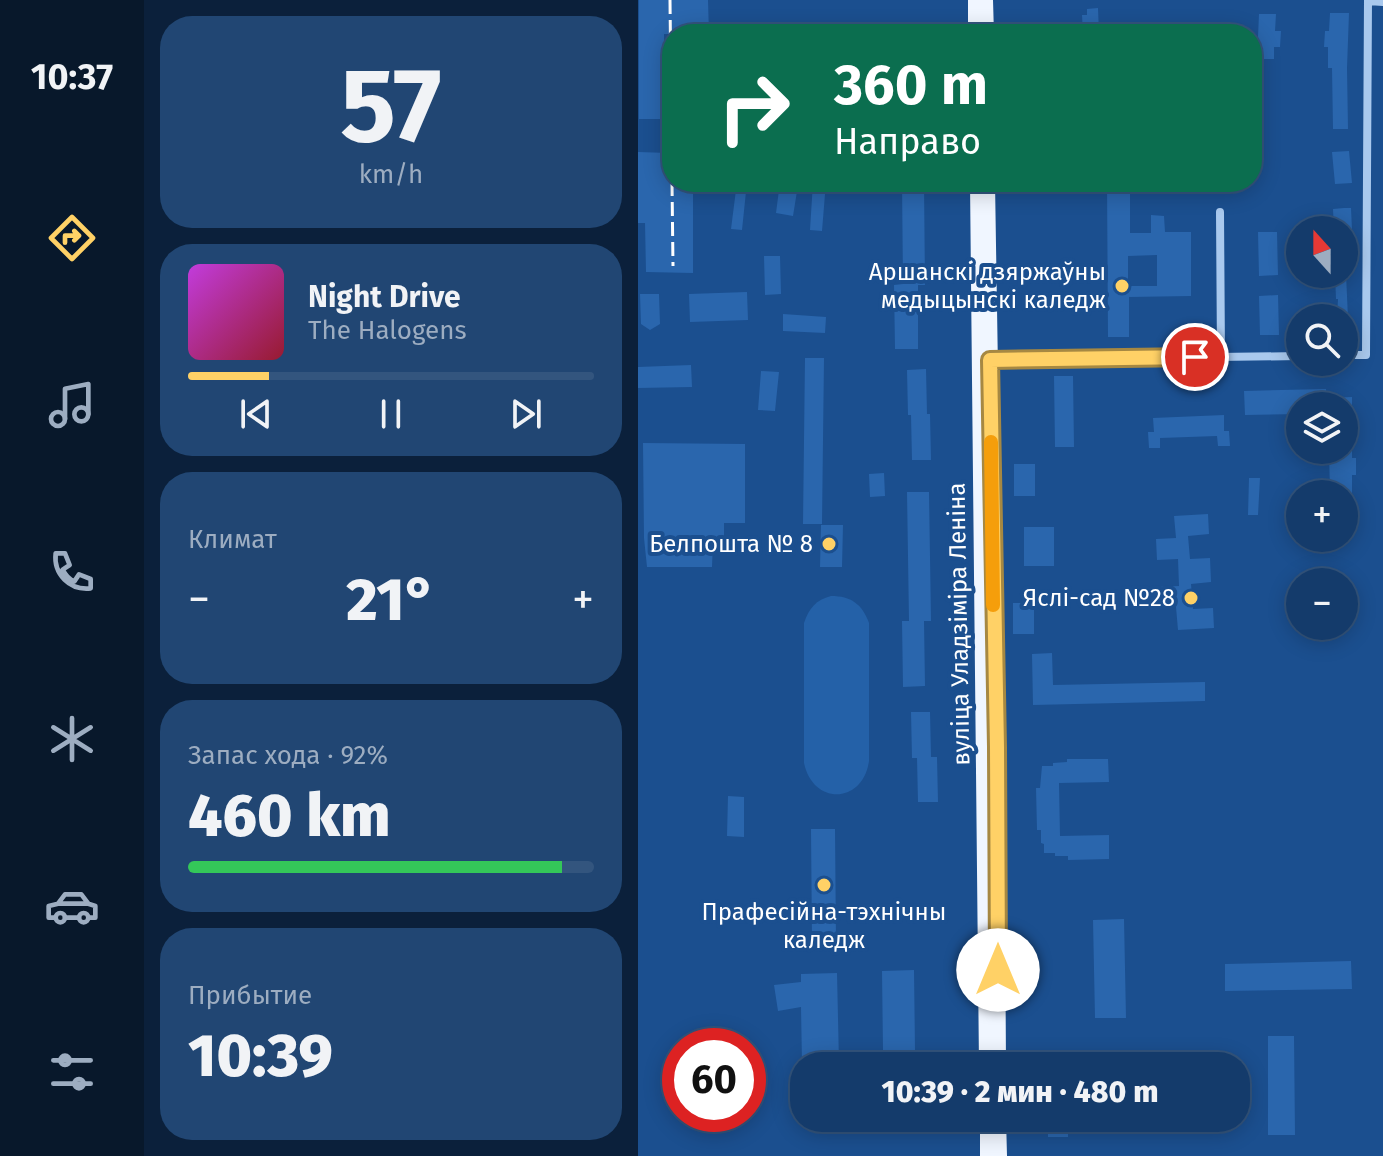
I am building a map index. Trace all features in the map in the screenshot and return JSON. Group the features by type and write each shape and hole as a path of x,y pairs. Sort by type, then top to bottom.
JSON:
{"main road":[{"path":"975,0 975,24"},
{"path":"986,0 987,24"},
{"name":"вуліца Уладзіміра Леніна","path":"977,192 997,763 999,1052"},
{"name":"вуліца Уладзіміра Леніна","path":"986,1052 984,360 988,192"},
{"path":"987,1132 987,1156"},
{"path":"999,1132 1000,1156"}],"street":[{"path":"1358,355 1366,355 1368,0 1383,2"},
{"path":"1220,212 1221,357"},
{"path":"984,360 1286,356"}],"shaded area":[{"path":"831,596 855,602 869,623 869,761 858,786 838,794 827,793 817,787 804,763 804,623 814,605"}],"building":[{"path":"639,0 708,0 709,24 662,24 662,119 639,119"},
{"path":"1098,8 1099,24 1082,24 1082,15 1087,15 1087,9"},
{"path":"1330,13 1349,13 1348,129 1333,129 1332,68 1328,68 1328,47 1324,47"},
{"path":"1259,14 1276,14 1275,31 1281,31 1280,47 1274,47 1274,59 1262,59 1262,24 1259,24"},
{"path":"1349,151 1352,183 1335,184 1332,152"},
{"path":"638,152 662,153 662,192 693,192 693,273 646,272 645,223 638,223"},
{"path":"736,192 746,192 742,230 731,229"},
{"path":"779,192 797,192 793,216 776,213"},
{"path":"812,192 825,192 822,231 810,230"},
{"path":"902,192 924,192 925,285 918,285 918,349 895,349 894,285 903,284"},
{"path":"1107,192 1130,192 1130,233 1151,233 1151,215 1164,216 1165,232 1191,232 1191,296 1129,297 1129,337 1108,337","holes":["1157,255 1157,286 1128,286 1128,256"]},
{"path":"1351,208 1351,216 1333,216 1333,209"},
{"path":"1258,232 1277,232 1278,275 1259,276"},
{"path":"764,256 780,256 781,294 765,295"},
{"path":"1336,288 1347,288 1347,304 1338,304"},
{"path":"747,292 748,320 690,322 689,294"},
{"path":"640,294 659,294 660,324 650,330 641,324"},
{"path":"1278,295 1279,335 1260,335 1259,296"},
{"path":"783,314 826,317 825,333 783,331"},
{"path":"805,358 824,358 822,524 803,524"},
{"path":"691,365 692,387 638,388 638,367"},
{"path":"926,369 931,460 912,460 907,370"},
{"path":"761,371 779,372 775,411 758,410"},
{"path":"1054,376 1073,376 1074,447 1055,447"},
{"path":"1326,389 1326,392 1286,392 1286,414 1245,415 1244,391"},
{"path":"1224,415 1224,431 1229,431 1230,446 1218,446 1217,436 1160,438 1160,448 1149,448 1148,432 1154,432 1153,418"},
{"path":"643,443 745,444 745,523 724,523 724,540 713,540 712,567 647,567"},
{"path":"1014,464 1035,464 1035,496 1014,496"},
{"path":"1329,464 1356,464 1356,475 1352,475 1352,480 1330,480"},
{"path":"884,473 885,496 870,497 869,474"},
{"path":"1249,478 1260,478 1258,515 1248,515"},
{"path":"907,492 929,492 931,621 924,621 925,686 903,687 902,621 909,621"},
{"path":"1208,514 1209,534 1188,536 1190,559 1210,558 1211,582 1191,584 1193,609 1213,608 1214,628 1178,630 1176,607 1160,608 1158,587 1179,586 1178,559 1157,560 1156,539 1176,538 1174,516"},
{"path":"821,525 843,525 842,567 820,567"},
{"path":"1024,527 1054,527 1054,566 1024,566"},
{"path":"1013,603 1034,603 1034,634 1013,634"},
{"path":"1052,653 1053,685 1205,682 1205,701 1033,705 1032,654"},
{"path":"911,712 930,712 931,757 937,757 938,802 918,802 917,758 912,758"},
{"path":"1067,759 1108,759 1109,782 1059,783 1060,836 1109,835 1109,859 1068,860 1068,856 1044,853 1041,830 1037,830 1036,788 1040,788 1042,766 1053,766 1053,763 1067,762"},
{"path":"728,796 744,797 744,837 727,836"},
{"name":"Прафесійна-тэхнічны каледж","path":"811,829 835,829 836,942 812,942"},
{"path":"1124,919 1126,1018 1095,1018 1093,920"},
{"path":"1351,961 1352,989 1225,991 1225,964"},
{"path":"914,970 915,1050 883,1051 882,971"},
{"path":"837,973 839,1052 802,1052 801,1007 778,1011 774,985 801,982 801,974"},
{"path":"1268,1036 1294,1036 1295,1135 1268,1135"},
{"path":"1048,1132 1068,1132 1068,1137 1048,1137"}],"railway":[{"path":"670,0 670,24"},
{"path":"672,192 673,266"}],"slow traffic":[{"path":"991,442 993,605"}],"place":[{"name":"Аршанскі дзяржаўны медыцынскі каледж","path":"1122,286"},
{"name":"Белпошта № 8","path":"829,544"},
{"name":"Яслі-сад №28","path":"1191,598"},
{"name":"Прафесійна-тэхнічны каледж","path":"824,885"}],"route":[{"path":"998,970 990,360 1195,357"}]}
